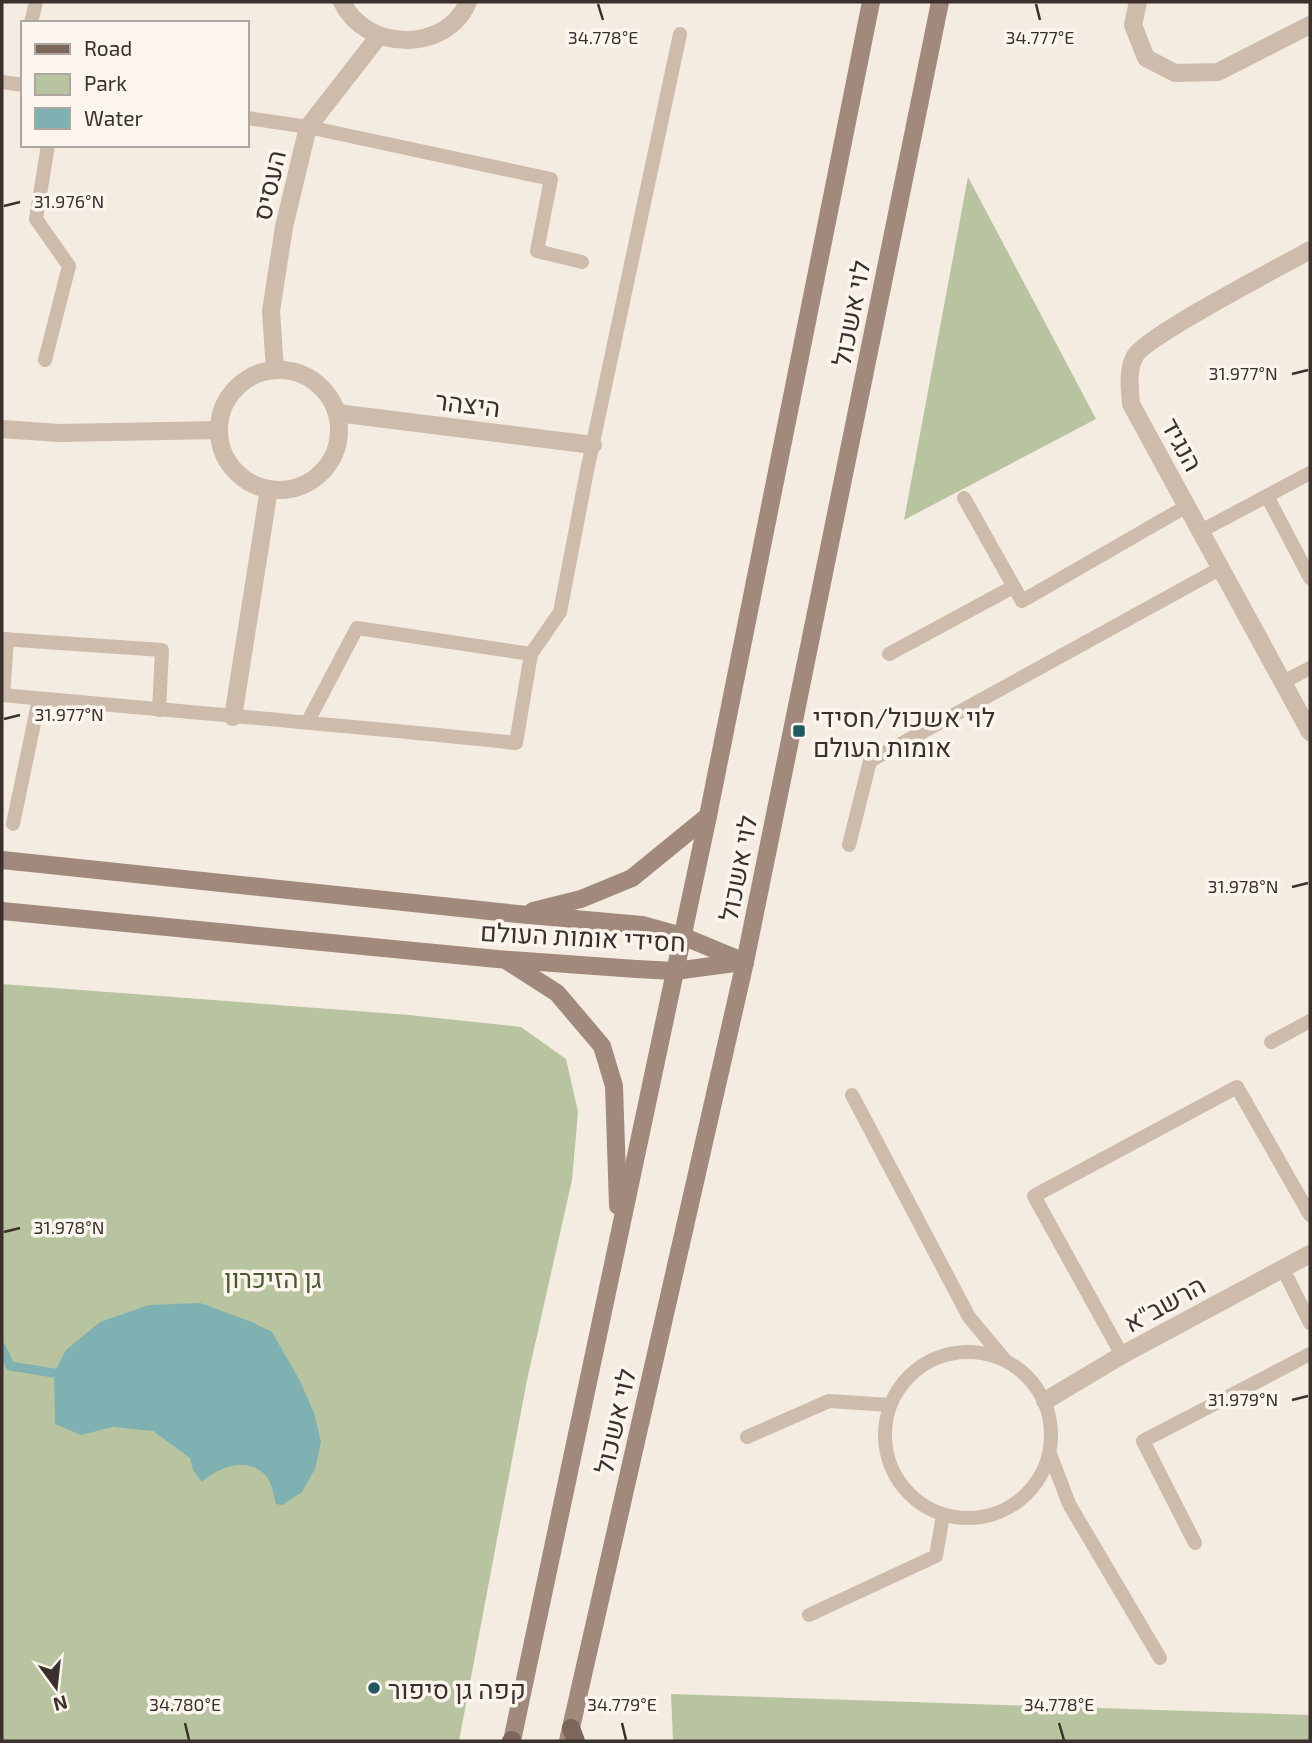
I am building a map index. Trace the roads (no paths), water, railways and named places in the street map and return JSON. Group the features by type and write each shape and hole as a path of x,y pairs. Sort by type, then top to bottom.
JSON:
{"main road":[{"name":"לוי אשכול","path":"512,1741 708,816 871,2"},
{"name":"לוי אשכול","path":"572,1737 745,962 940,2"},
{"path":"518,914 581,899 632,878 708,816"},
{"name":"חסידי אומות העולם","path":"2,860 642,925 682,936 745,962"},
{"name":"חסידי אומות העולם","path":"2,911 504,959 675,971 745,962"},
{"path":"504,959 557,993 602,1046 614,1086 619,1236"}],"street":[{"path":"342,2 360,26 379,36 403,41 427,37 449,26 468,2"},
{"path":"1138,2 1133,25 1146,58 1175,73 1218,72 1310,25"},
{"name":"העסיס","path":"275,370 271,311 284,227 308,127 379,36"},
{"name":"הנגיד","path":"1308,257 1158,336 1135,356 1129,384 1131,404 1310,732"},
{"path":"275,370 292,371 307,376 326,392 337,413 340,433 338,443 325,470 309,482 289,489 270,489 253,484 228,462 221,446 219,430 225,404 242,383 257,374 275,370"},
{"name":"היצהר","path":"337,413 593,446"},
{"path":"2,429 59,433 219,430"},
{"path":"233,717 270,489"},
{"name":"הרשב\"א","path":"1045,1401 1122,1355 1310,1254"}],"lane":[{"path":"31,21 36,2"},
{"path":"159,710 162,650 4,639 3,695 39,699 233,717 308,721 516,743 531,654 560,612 680,34"},
{"path":"2,82 21,85"},
{"path":"248,118 308,127 551,179 537,251 582,262"},
{"path":"45,360 69,266 36,219 48,147"},
{"path":"1201,531 1310,473"},
{"path":"1267,496 1310,578"},
{"path":"964,498 1021,601 1187,506"},
{"path":"849,845 870,761 1221,568"},
{"path":"890,654 1013,587"},
{"path":"308,721 357,628 531,654"},
{"path":"1283,682 1310,668"},
{"path":"13,824 39,699"},
{"path":"1271,1042 1310,1021"},
{"path":"1122,1355 1034,1196 1237,1087 1310,1215"},
{"path":"852,1095 969,1317 1004,1359 1021,1370 1034,1384 1045,1401 1052,1427 1050,1454 1039,1479 1021,1499 997,1513 970,1518 943,1515 919,1503 900,1483 887,1459 884,1432 890,1405 904,1381 925,1364 950,1353 977,1352 1004,1359"},
{"path":"1283,1269 1310,1323"},
{"path":"1195,1543 1143,1441 1310,1354"},
{"path":"747,1437 829,1401 890,1405"},
{"path":"1050,1454 1069,1504 1160,1658"},
{"path":"809,1615 936,1556 943,1515"}],"water":[{"path":"200,1303 272,1332 300,1381 314,1413 321,1442 315,1469 302,1492 282,1505 276,1504 267,1477 252,1467 243,1465 226,1468 202,1482 193,1470 190,1458 153,1431 113,1427 81,1435 55,1424 54,1373 66,1350 100,1322 149,1305"}],"waterway":[{"path":"2,1348 10,1366 54,1373"}],"place":[{"name":"לוי אשכול/חסידי אומות העולם","path":"799,731"},
{"name":"קפה גן סיפור","path":"374,1688"}],"park label":[{"name":"גן הזיכרון","path":"273,1277"}]}
